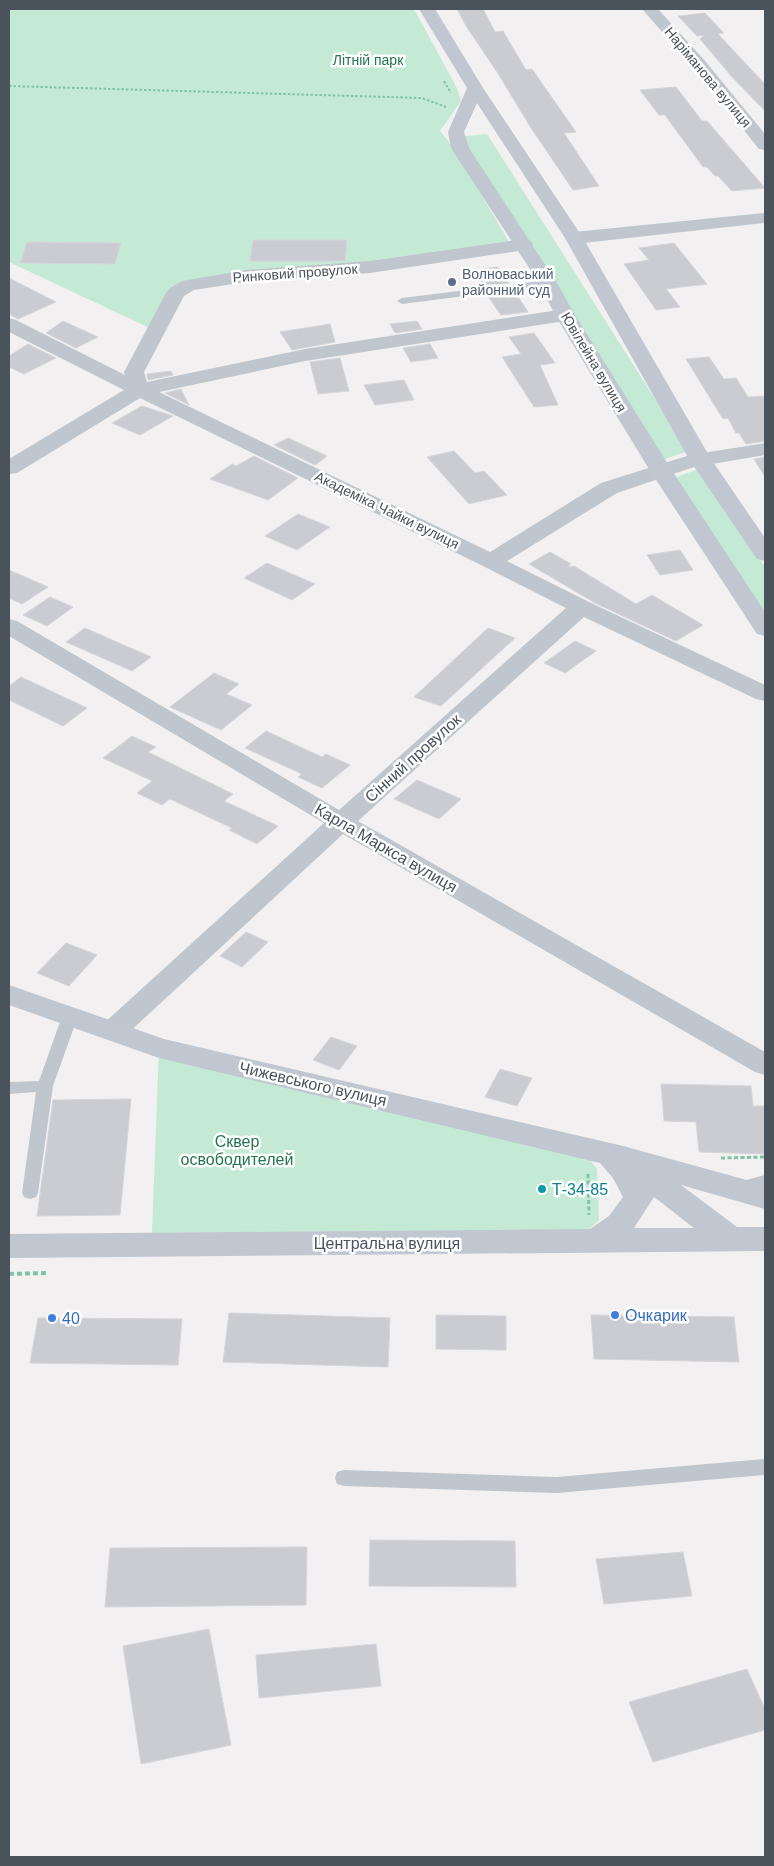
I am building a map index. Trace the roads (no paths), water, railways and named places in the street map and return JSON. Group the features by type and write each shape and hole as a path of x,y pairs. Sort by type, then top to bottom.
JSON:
{"street":[{"path":"427,9 475,88 574,238 700,459 765,554"},
{"name":"Наріманова вулиця","path":"650,9 700,65 765,145"},
{"path":"456,132 475,88"},
{"path":"456,132 477,124 495,126 506,133"},
{"name":"Ювілейна вулиця","path":"456,132 460,148 548,283 565,315 660,469 765,629"},
{"path":"574,238 765,218"},
{"name":"Ринковий провулок","path":"139,390 134,372 176,293 190,284 246,276 370,267 524,245"},
{"path":"9,468 139,390 305,354 565,315"},
{"name":"Академіка Чайки вулиця","path":"9,324 139,390 491,561 581,607 765,694"},
{"path":"491,561 609,488 660,469 700,459 765,449"},
{"name":"Сінний провулок","path":"113,1031 340,822 581,607"},
{"name":"Карла Маркса вулиця","path":"9,626 340,822 765,1065"},
{"name":"Чижевського вулиця","path":"9,995 159,1048 765,1197"},
{"path":"592,1233 620,1224 639,1198 625,1171 606,1159"},
{"path":"606,1159 732,1240"},
{"name":"Центральна вулиця","path":"9,1246 592,1233 765,1240"}],"lane":[{"path":"402,301 548,283"},
{"path":"30,1194 45,1086 70,1016"},
{"path":"9,1088 45,1086"},
{"path":"736,1189 765,1180"},
{"path":"344,1478 557,1485 765,1467"}],"place":[{"name":"Волноваський районний суд","path":"452,282"},
{"name":"Т-34-85","path":"542,1189"},
{"name":"Очкарик","path":"615,1315"},
{"name":"40","path":"52,1318"}],"park label":[{"name":"Літній парк","path":"368,60"},
{"name":"Сквер освободителей","path":"237,1150"}]}
